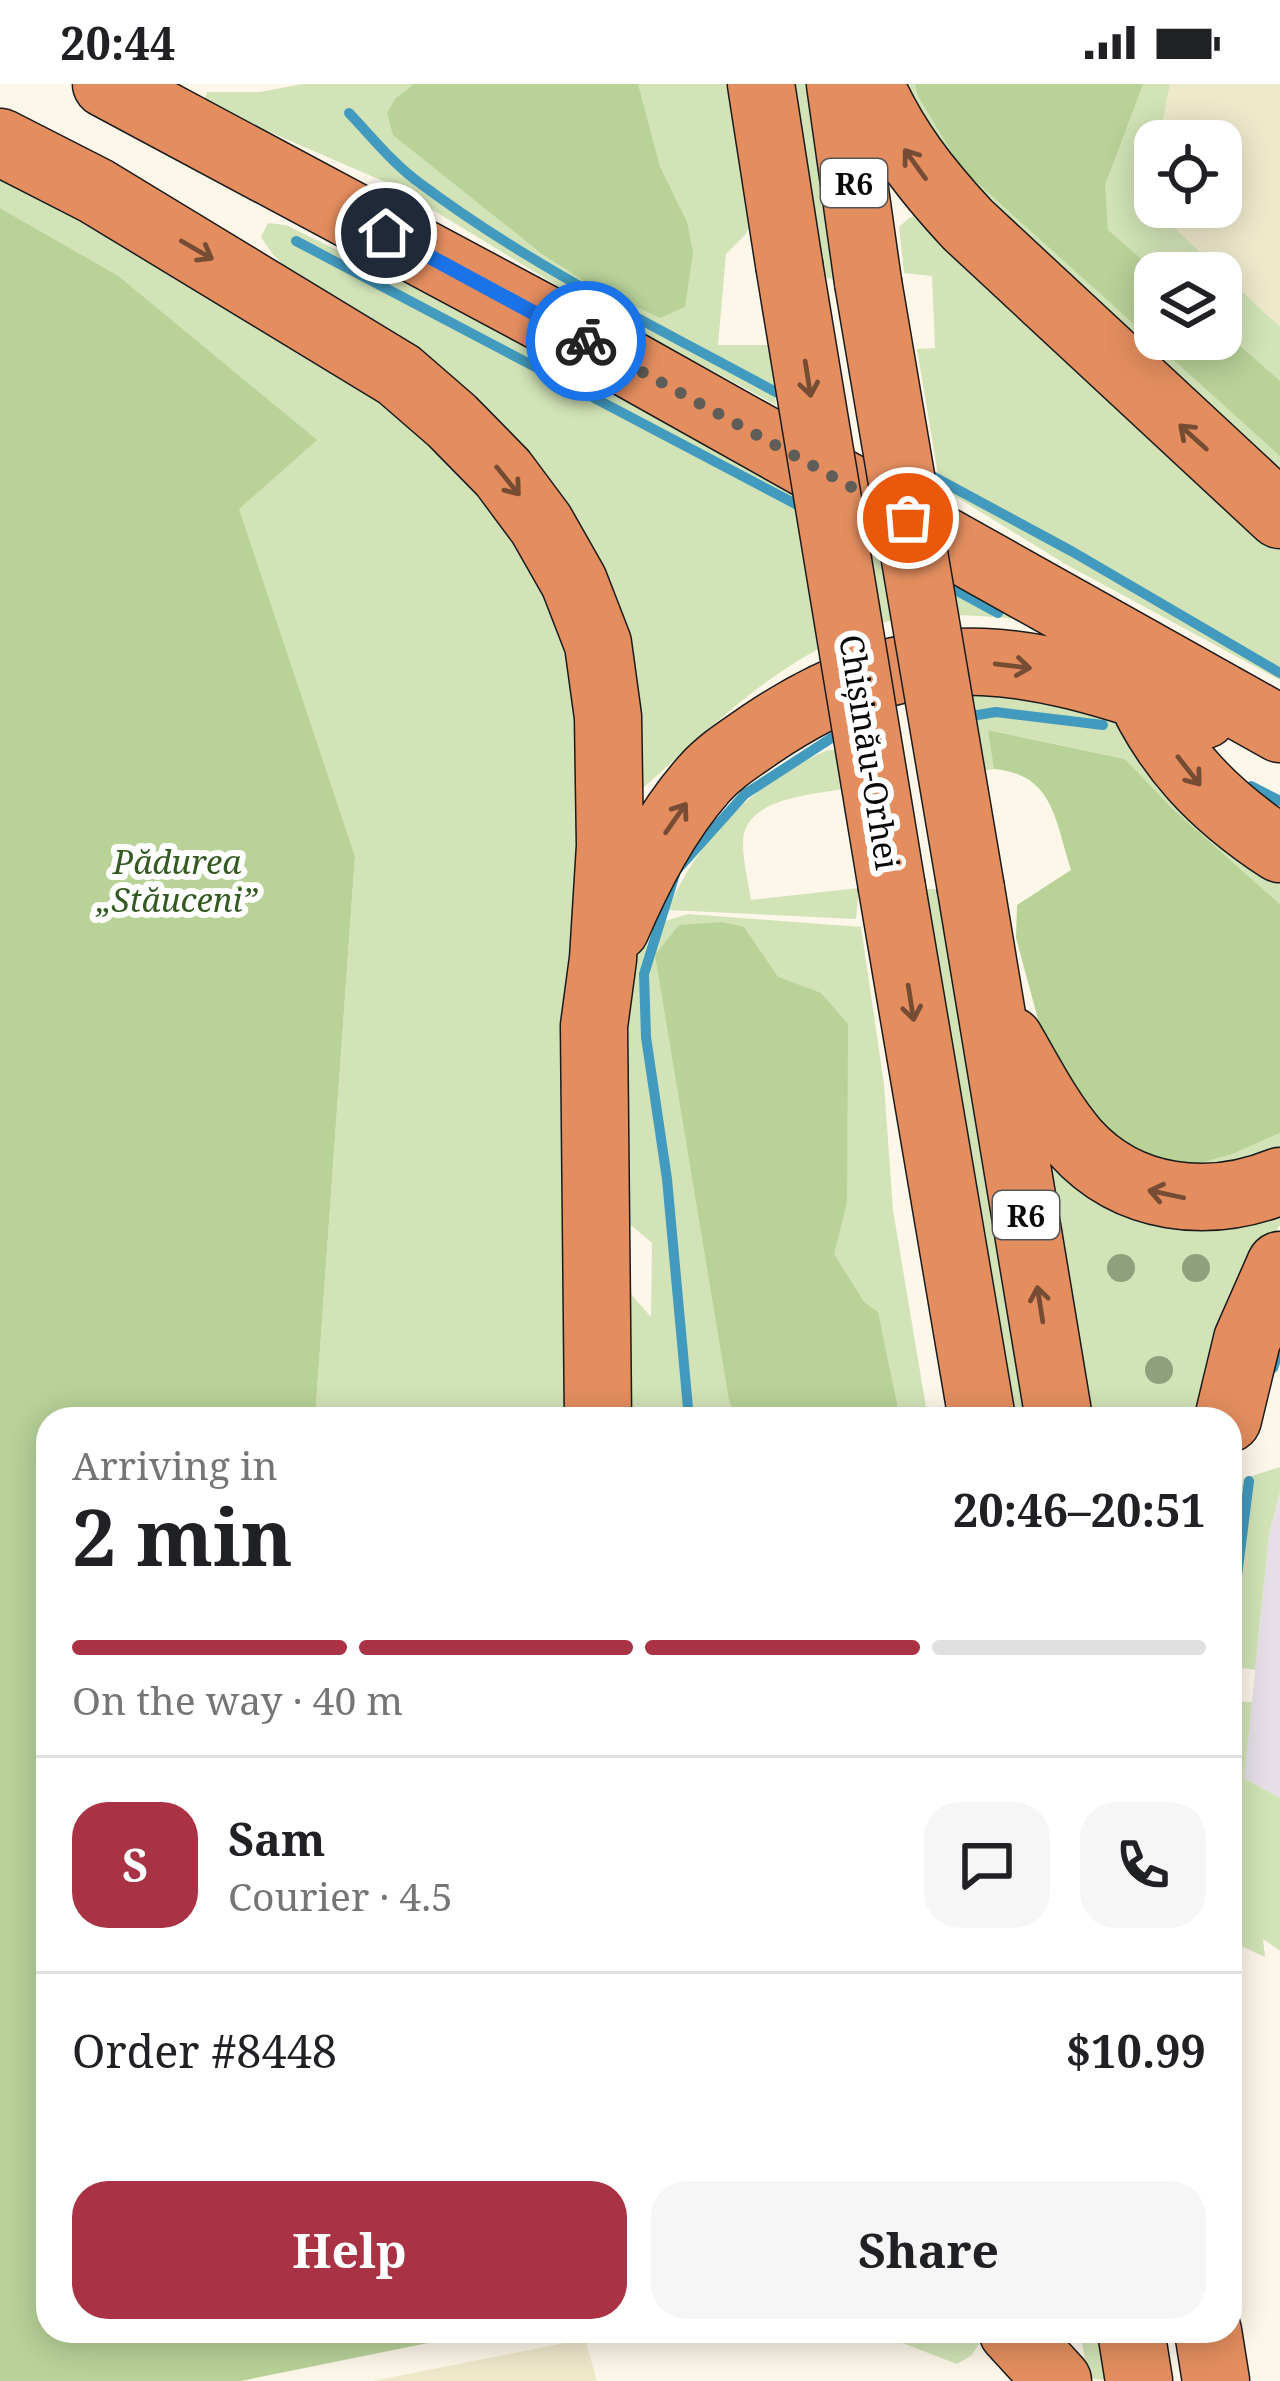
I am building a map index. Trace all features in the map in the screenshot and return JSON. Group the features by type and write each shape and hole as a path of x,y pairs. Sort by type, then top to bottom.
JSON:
{"highway":[{"name":"Chișinău-Orhei","path":"761,84 980,1407"},
{"name":"R6","path":"840,84 868,282 1057,1407"},
{"path":"870,84 886,122 920,173 968,225 1280,515"},
{"path":"96,191 129,96 620,359 1280,729"},
{"path":"0,142 96,191 399,375 503,472 542,524 574,581 598,644 606,699 610,846 594,1027 598,1407"},
{"path":"1113,632 1139,695 1190,775 1222,810 1280,849"},
{"path":"603,958 633,890 669,826 701,782 722,760 838,687 898,668 981,662 1054,671 1280,740"},
{"path":"993,1012 1076,1143 1122,1178 1151,1192 1187,1198 1229,1195 1280,1180"},
{"path":"929,1117 926,1260 945,1407"},
{"path":"1231,1407 1247,1340 1280,1264"},
{"path":"1023,2343 1058,2381"},
{"path":"1133,2343 1138,2381"},
{"path":"1210,2343 1216,2381"}],"shaded area":[{"path":"1170,84 1280,84 1280,327 1242,291 1242,252 1200,252 1175,228 1242,228 1242,120 1163,120"},
{"path":"1280,1492 1280,1798 1244,1778 1269,1535"},
{"path":"565,2343 586,2343 597,2381 373,2381"}],"green space":[{"path":"303,84 733,84 754,218 726,254 718,345 770,345 776,405 587,304 392,185 203,103 207,92 260,92"},
{"path":"414,84 638,84 660,167 687,222 693,253 685,307 660,318 587,283 542,254 393,135 387,113 395,99"},
{"path":"789,84 810,84 840,282 816,274"},
{"path":"897,84 1170,84 1163,120 1134,120 1134,228 1175,228 1200,252 1134,252 1134,353 961,194"},
{"path":"915,84 1143,84 1105,185 1108,230 1134,253 1134,324 961,168"},
{"path":"0,166 370,386 516,525 585,683 581,901 562,1010 572,1407 316,1407 355,856 238,509 117,275 0,208"},
{"name":"Pădurea „Stăuceni”","path":"0,208 117,275 317,440 239,509 355,856 316,1407 36,1407 36,2343 428,2343 241,2381 0,2381"},
{"path":"925,212 1280,546 1280,680 1067,565 940,487 917,349 935,348 932,276 904,273 899,227"},
{"path":"268,223 286,225 426,294 1043,621 924,616 850,634 754,691 641,790 599,606 271,252 261,237"},
{"path":"1242,291 1280,327 1280,488 1141,360 1242,360"},
{"path":"1242,348 1280,381 1280,456 1174,360 1242,360"},
{"path":"970,687 1108,712 1280,880 1280,904 1174,810 1125,759 989,730 994,769 980,771"},
{"path":"988,730 1125,759 1174,810 1280,904 1280,1133 1233,1154 1180,1169 1095,1132 1048,1056 1016,938 1017,905 1071,870 1049,803 1029,780 994,769"},
{"path":"836,750 843,789 781,801 754,816 743,843 746,871 751,900 859,888 856,919 668,910 695,859 732,815 777,778"},
{"path":"918,889 943,889 1031,1407 1003,1407"},
{"path":"688,914 861,927 884,1084 893,1210 926,1407 624,1407 622,1293 630,1293 651,1317 652,1243 626,1221 620,1010 630,959 662,922"},
{"path":"722,922 744,927 778,977 821,993 848,1024 847,1202 834,1254 864,1302 878,1312 898,1407 732,1407 655,955 679,925"},
{"path":"1280,1133 1280,1149 1251,1162 1180,1169 1233,1154"},
{"path":"1040,1135 1280,1204 1280,1225 1248,1276 1209,1407 1083,1407"},
{"path":"1280,1467 1255,1670 1242,1668 1243,1479"},
{"path":"1242,1702 1252,1702 1244,1778 1280,1798 1280,1951 1263,1939 1265,1957 1242,1946"},
{"path":"902,2343 979,2344 957,2364"},
{"path":"1082,2343 1106,2343 1112,2381 1088,2378"}],"waterway":[{"path":"349,113 392,160 464,215 599,297 785,397"},
{"path":"296,241 805,509"},
{"path":"923,471 1280,673"},
{"path":"943,583 998,613"},
{"path":"965,717 996,712 1103,725"},
{"path":"688,1407 667,1179 646,1037 644,974 676,871 745,794 833,737 846,735"},
{"path":"1251,786 1280,801"},
{"path":"1273,1368 1280,1348"},
{"path":"1242,1536 1249,1481"}],"way so far":[{"path":"586,341 908,518"}],"route":[{"path":"386,233 586,341"}]}
